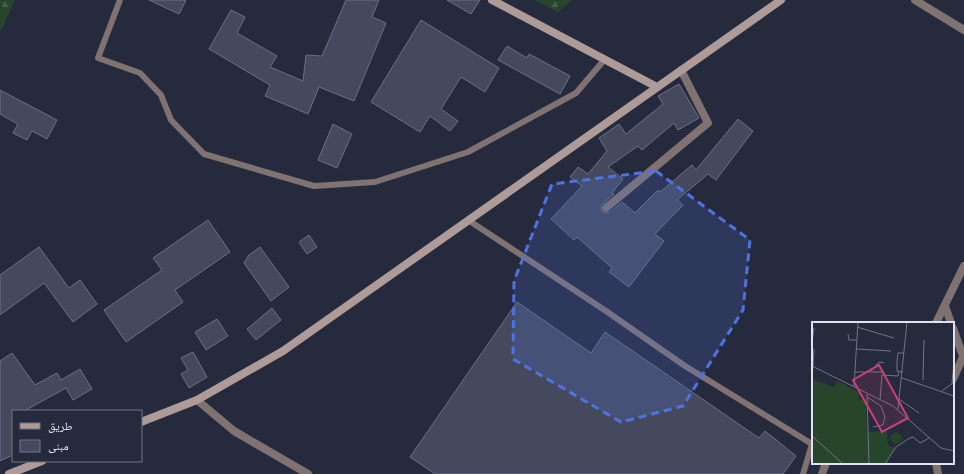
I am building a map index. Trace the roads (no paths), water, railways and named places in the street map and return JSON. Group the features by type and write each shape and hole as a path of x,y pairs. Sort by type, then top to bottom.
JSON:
{"main road":[{"path":"492,0 657,87"},
{"path":"142,422 197,400 283,351 781,0"},
{"path":"9,474 39,462"}],"street":[{"path":"915,0 964,30"},
{"path":"606,208 708,123 681,70"},
{"path":"937,322 964,266"},
{"path":"945,306 951,322"},
{"path":"954,331 964,358 954,376"},
{"path":"197,400 234,431 308,474"},
{"path":"822,474 826,464"},
{"path":"936,464 938,474"}],"lane":[{"path":"120,0 98,58 140,73 161,95 171,120 204,154 314,186 375,182 468,152 576,93 605,59"},
{"path":"468,220 606,311 685,366 812,444 803,474"}]}
